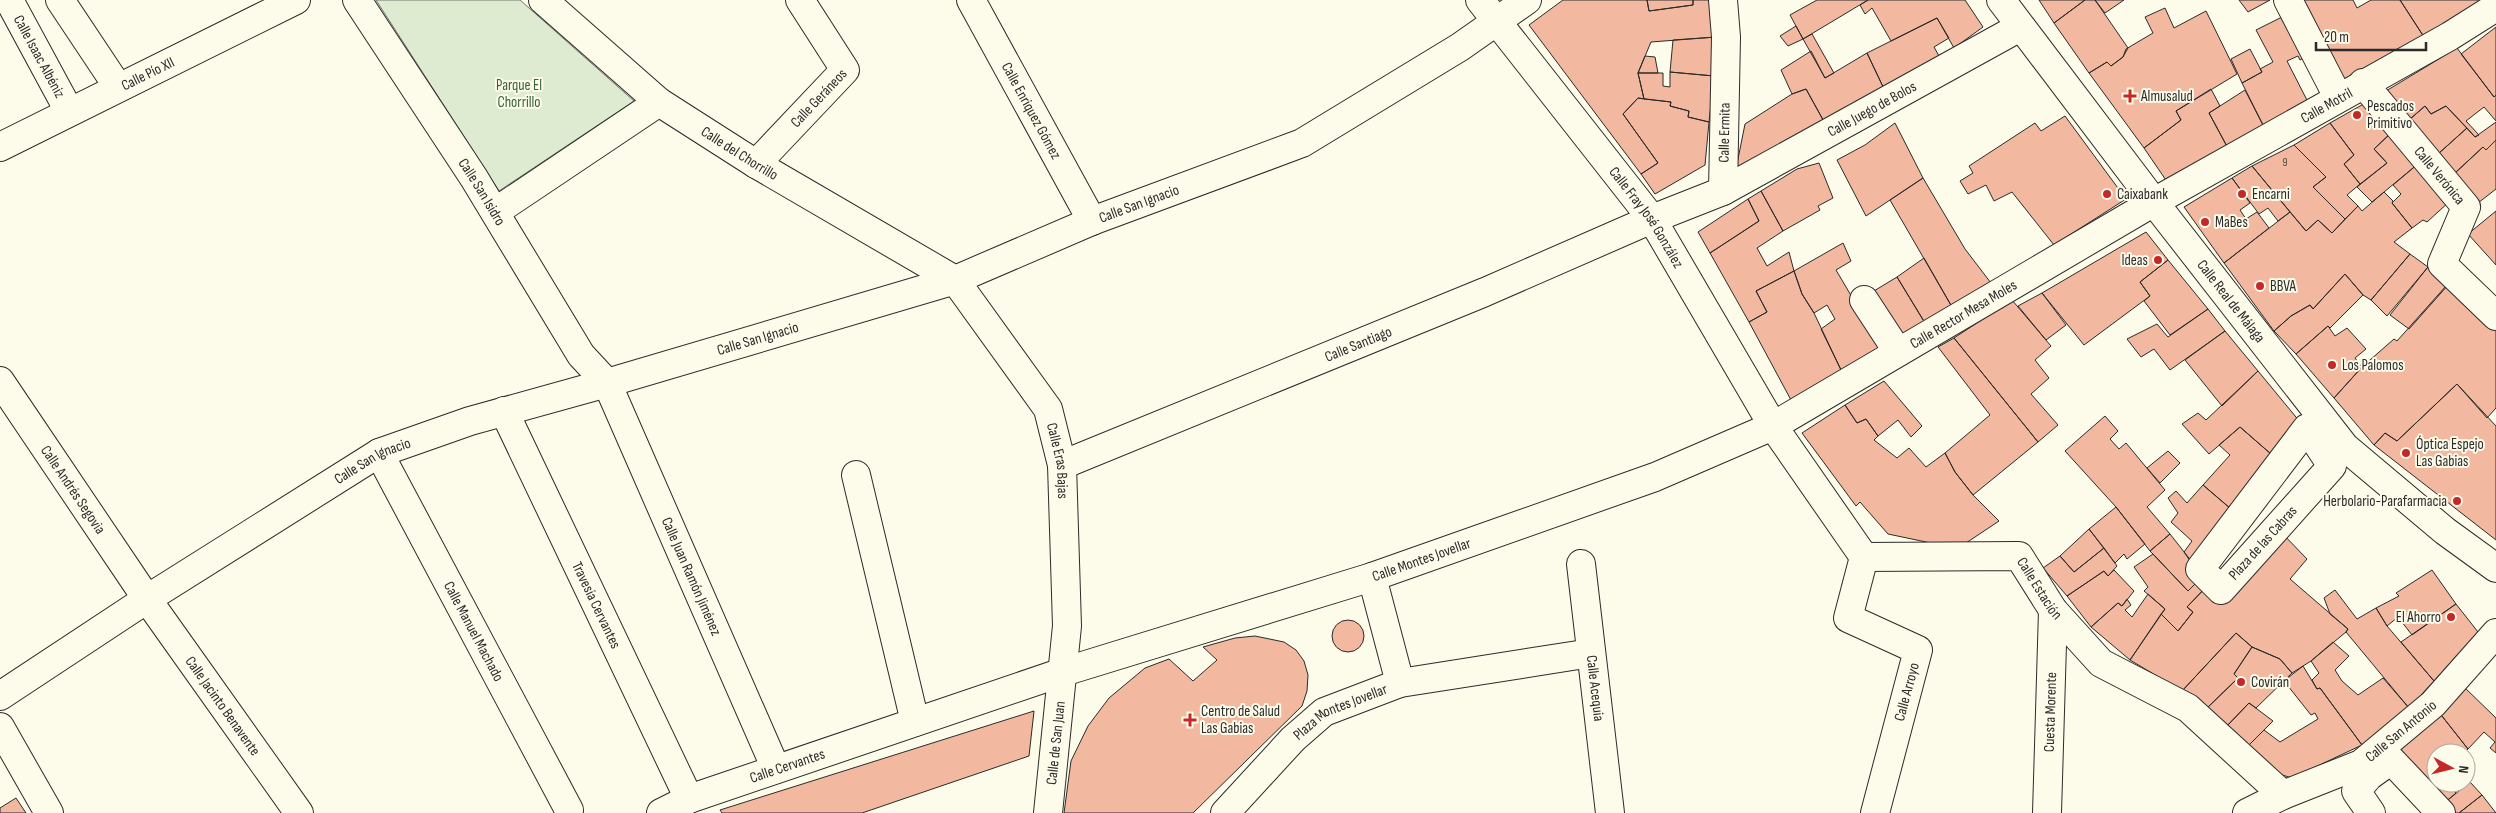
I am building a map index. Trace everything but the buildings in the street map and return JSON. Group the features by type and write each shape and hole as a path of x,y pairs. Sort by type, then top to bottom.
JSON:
{"street":[{"name":"Calle Isaac Albéniz","path":"9,0 69,111"},
{"path":"60,0 118,87"},
{"name":"Calle Pío XII","path":"0,147 69,111 296,0"},
{"name":"Calle San Isidro","path":"357,0 495,212 581,355 607,383"},
{"name":"Calle del Chorrillo","path":"543,0 659,102 756,164 955,280"},
{"name":"Calle Geráneos","path":"756,164 845,70 800,0"},
{"name":"Calle Enriquez Gómez","path":"971,0 1092,221"},
{"name":"Calle Fray José González","path":"1480,0 1499,21 1652,219 1773,426"},
{"name":"Calle San Ignacio","path":"0,696 147,599 379,453 504,412 955,280 1092,221 1302,143 1499,21 1528,0"},
{"name":"Calle Ermita","path":"1723,190 1726,36 1724,0"},
{"name":"Calle Real de Málaga","path":"2001,0 2154,202 2345,447 2445,531 2496,568"},
{"path":"2288,0 2338,97"},
{"name":"Calle Motril","path":"2154,202 2338,97 2450,36 2496,6"},
{"name":"Calle Juego de Bolos","path":"1723,190 2020,27"},
{"name":"Calle Verónica","path":"2363,83 2466,207 2442,264 2496,316"},
{"path":"495,212 659,102"},
{"path":"1652,219 1723,190"},
{"name":"Calle Rector Mesa Moles","path":"1773,426 2154,202"},
{"name":"Calle Santiago","path":"1062,465 1485,292 1652,219"},
{"name":"Calle Eras Bajas","path":"955,280 1048,410 1062,465 1067,626 1063,672"},
{"path":"1864,300 1898,352"},
{"name":"Calle Andrés Segovia","path":"0,381 147,599"},
{"name":"Calle Juan Ramón Jiménez","path":"607,383 776,769"},
{"name":"Travesía Cervantes","path":"504,412 701,802"},
{"path":"1773,426 1864,557"},
{"name":"Calle Montes Jovellar","path":"1063,672 1372,577 1655,477 1773,426"},
{"name":"Plaza de las Cabras","path":"2307,428 2332,466 2221,590 2200,569 2307,428"},
{"name":"Calle Manuel Machado","path":"379,453 569,810"},
{"path":"856,475 915,722"},
{"name":"Calle Estación","path":"1864,557 2019,556 2053,610 2101,663 2188,708 2283,795"},
{"name":"Calle Arroyo","path":"1864,557 1848,618 1918,650 1875,813"},
{"name":"Calle Acequia","path":"1581,564 1610,813"},
{"name":"Plaza Montes Jovellar","path":"1372,577 1400,683"},
{"name":"Calle Jacinto Benavente","path":"147,599 299,813"},
{"name":"Cuesta Morente","path":"2047,813 2053,610"},
{"name":"Calle San Antonio","path":"2247,813 2283,795 2361,764 2383,748 2432,704 2496,633"},
{"name":"Plaza Montes Jovellar","path":"1225,813 1293,739 1324,712 1400,683 1591,653"},
{"name":"Calle Cervantes","path":"661,813 701,802 776,769 1063,672"},
{"name":"Calle de San Juan","path":"1048,813 1063,672"},
{"path":"0,727 48,813"},
{"path":"2371,813 2356,791 2369,776 2391,760 2441,813"},
{"path":"2327,778 2351,813"}],"green space":[{"name":"Parque El Chorrillo","path":"376,0 520,0 634,101 499,191"}],"place":[{"name":"Almusalud","path":"2130,96"},
{"name":"Pescados Primitivo","path":"2357,115"},
{"name":"Caixabank","path":"2107,194"},
{"name":"Encarni","path":"2242,194"},
{"name":"MaBes","path":"2205,222"},
{"name":"Ideas","path":"2158,260"},
{"name":"BBVA","path":"2260,286"},
{"name":"Los Palomos","path":"2332,365"},
{"name":"Óptica Espejo Las Gabias","path":"2406,453"},
{"name":"Herbolario-Parafarmacia","path":"2457,501"},
{"name":"El Ahorro","path":"2451,617"},
{"name":"Covirán","path":"2241,682"},
{"name":"Centro de Salud Las Gabias","path":"1190,720"}]}
